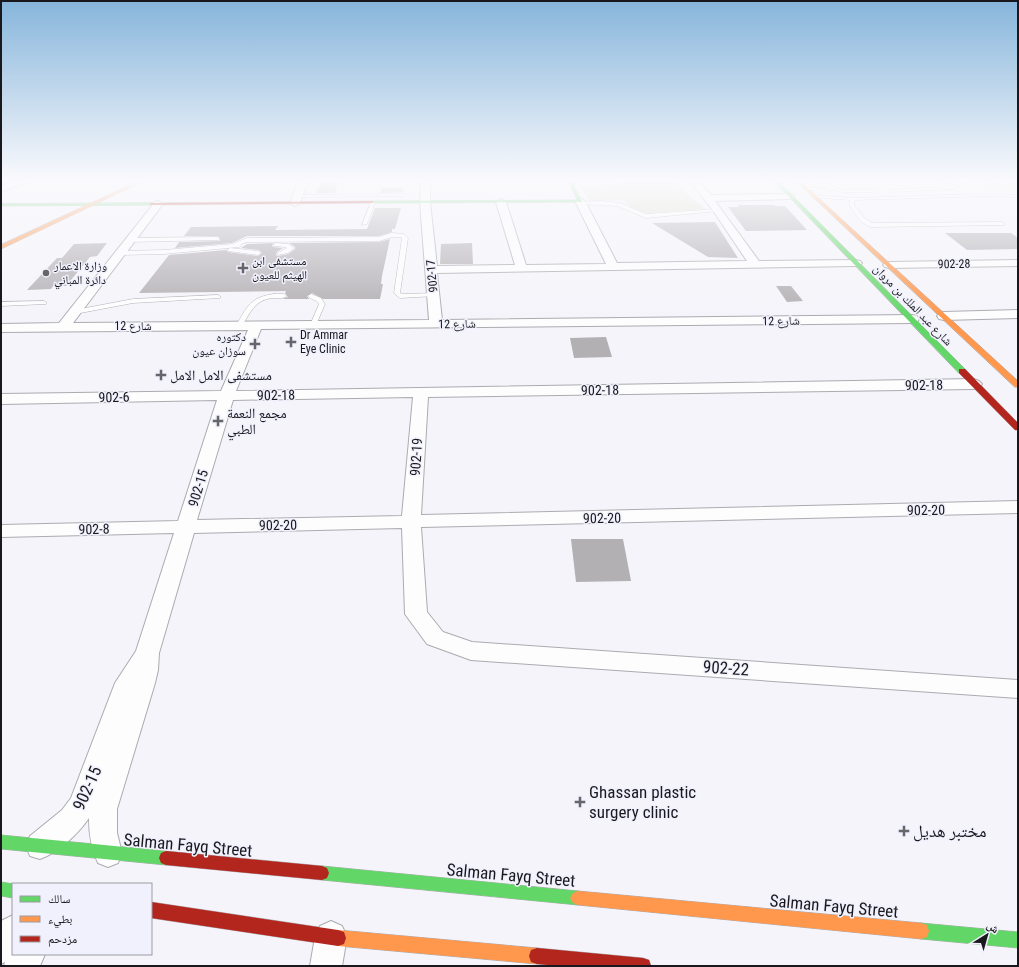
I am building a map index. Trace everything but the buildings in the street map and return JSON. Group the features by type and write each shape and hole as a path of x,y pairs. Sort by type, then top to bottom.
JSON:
{"street":[{"path":"1,240 32,226"},
{"path":"1,247 46,226"},
{"path":"63,327 141,226"},
{"name":"902-17","path":"427,226 436,324"},
{"path":"509,226 522,268"},
{"path":"592,226 613,267"},
{"path":"729,226 755,264"},
{"name":"شارع عبد الملك بن مروان","path":"819,226 1018,427"},
{"name":"شارع عبد الملك بن مروان","path":"846,226 1018,384"},
{"path":"432,270 856,263"},
{"name":"902-28","path":"889,265 1018,263"},
{"path":"944,316 1018,314"},
{"name":"شارع 12","path":"1,328 912,319"},
{"name":"902-15","path":"108,853 103,833 103,809 143,683 146,670 147,653 248,326"},
{"name":"902-18","path":"226,396 974,384"},
{"name":"902-19","path":"421,392 411,522 416,614 435,638"},
{"name":"902-6","path":"1,399 226,396"},
{"name":"902-20","path":"186,527 1018,507"},
{"name":"902-8","path":"1,531 186,527"},
{"name":"902-22","path":"435,638 471,651 1018,689"},
{"name":"902-15","path":"40,846 72,818 82,805 127,683 147,653"},
{"name":"Salman Fayq Street","path":"1,842 1018,940"},
{"path":"1,889 12,891"},
{"path":"152,910 328,951 643,966"},
{"path":"1,948 12,932"},
{"path":"20,966 28,955"}],"lane":[{"path":"234,245 248,240 379,239 392,235 402,235 405,238 397,293 400,296 434,295"},
{"path":"130,240 217,239"},
{"path":"120,252 164,252 234,245 286,245 291,248 280,254"},
{"path":"208,247 258,253"},
{"path":"248,326 255,300 264,297 284,296"},
{"path":"311,296 320,299 322,304 313,325"},
{"path":"75,312 133,301 218,297"},
{"path":"1,304 44,303"}],"traffic: fast":[{"path":"820,226 962,371"},
{"path":"1,842 166,858"},
{"path":"322,873 578,898"},
{"path":"1,889 12,891"},
{"path":"921,931 1018,940"}],"traffic: slow":[{"path":"1,247 46,226"},
{"path":"847,226 1018,385"},
{"path":"578,898 921,931"},
{"path":"338,938 537,956"}],"traffic: jam":[{"path":"962,371 1018,428"},
{"path":"166,858 322,873"},
{"path":"152,910 338,938"},
{"path":"537,956 643,966"}],"place":[{"name":"مستشفى ابن الهيثم للعيون","path":"243,268"},
{"name":"وزارة الاعمار دائرة المباني","path":"46,273"},
{"name":"Dr Ammar Eye Clinic","path":"291,342"},
{"name":"دكتوره سوزان عيون","path":"255,344"},
{"name":"مستشفى الامل الامل","path":"161,375"},
{"name":"مجمع النعمة الطبي","path":"218,421"},
{"name":"Ghassan plastic surgery clinic","path":"580,802"},
{"name":"مختبر هديل","path":"904,831"}]}
